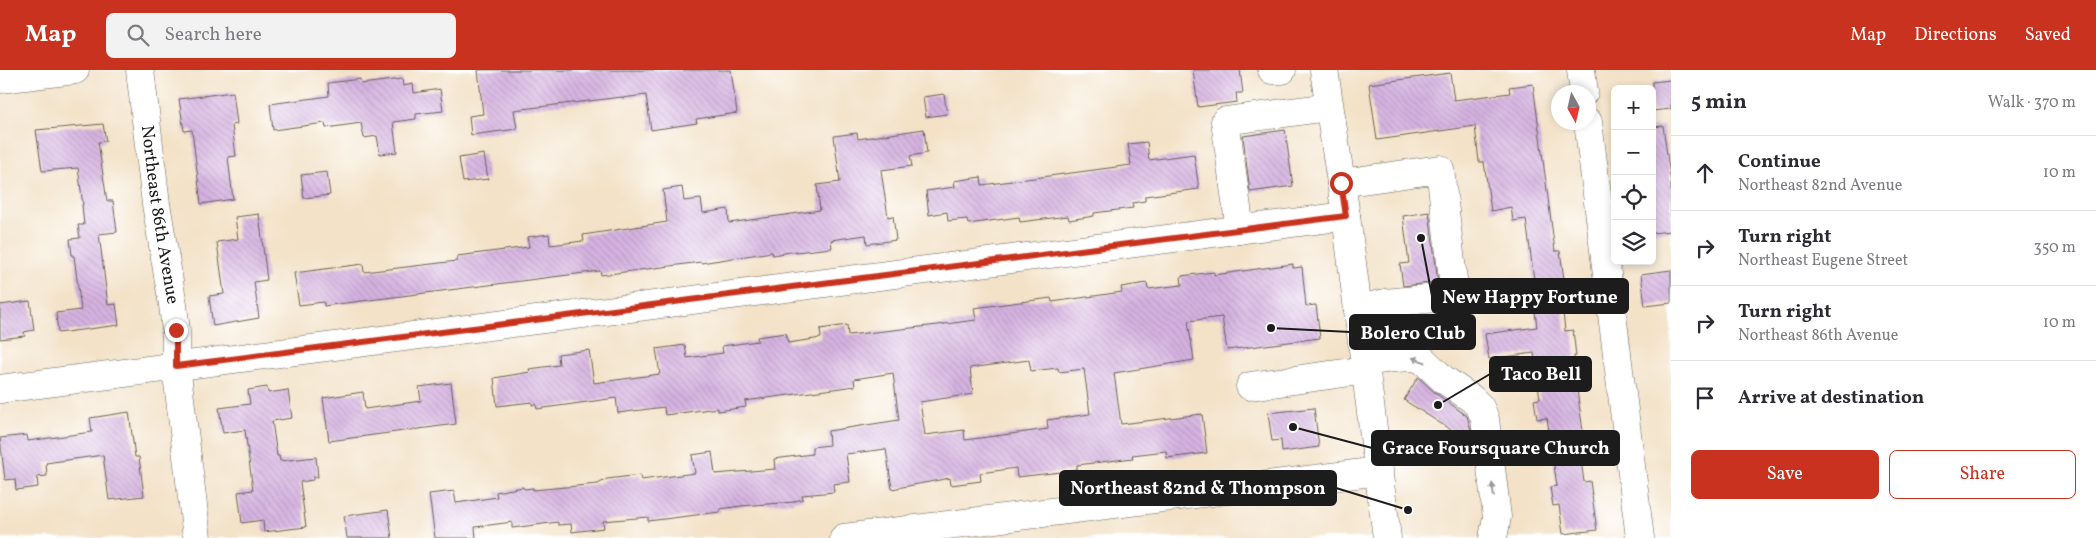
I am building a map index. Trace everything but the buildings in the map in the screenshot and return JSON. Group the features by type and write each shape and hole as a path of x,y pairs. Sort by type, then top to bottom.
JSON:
{"street":[{"path":"0,79 75,70"},
{"name":"Northeast 86th Avenue","path":"140,70 156,204 173,305 176,330 176,366 197,538"},
{"path":"1272,70 1282,70"},
{"path":"1324,70 1346,216 1387,538"},
{"path":"1581,70 1583,85"},
{"path":"1240,230 1225,121 1329,107"},
{"path":"1589,130 1640,538"},
{"path":"1341,183 1440,169 1455,296 1386,303 1358,309"},
{"path":"0,389 1346,216"},
{"path":"1250,386 1365,366 1404,357 1414,357 1423,360 1443,379 1472,398 1480,408 1485,419 1497,517 1495,532 1492,538"},
{"path":"844,538 1379,471"}],"path":[{"path":"1408,441 1442,436 1444,448"}],"place":[{"name":"New Happy Fortune","path":"1421,238"},
{"name":"Bolero Club","path":"1271,328"},
{"name":"Taco Bell","path":"1438,405"},
{"name":"Grace Foursquare Church","path":"1293,427"},
{"name":"Northeast 82nd & Thompson","path":"1408,510"}],"route":[{"path":"176,330 176,366 1346,216 1341,183"}]}
